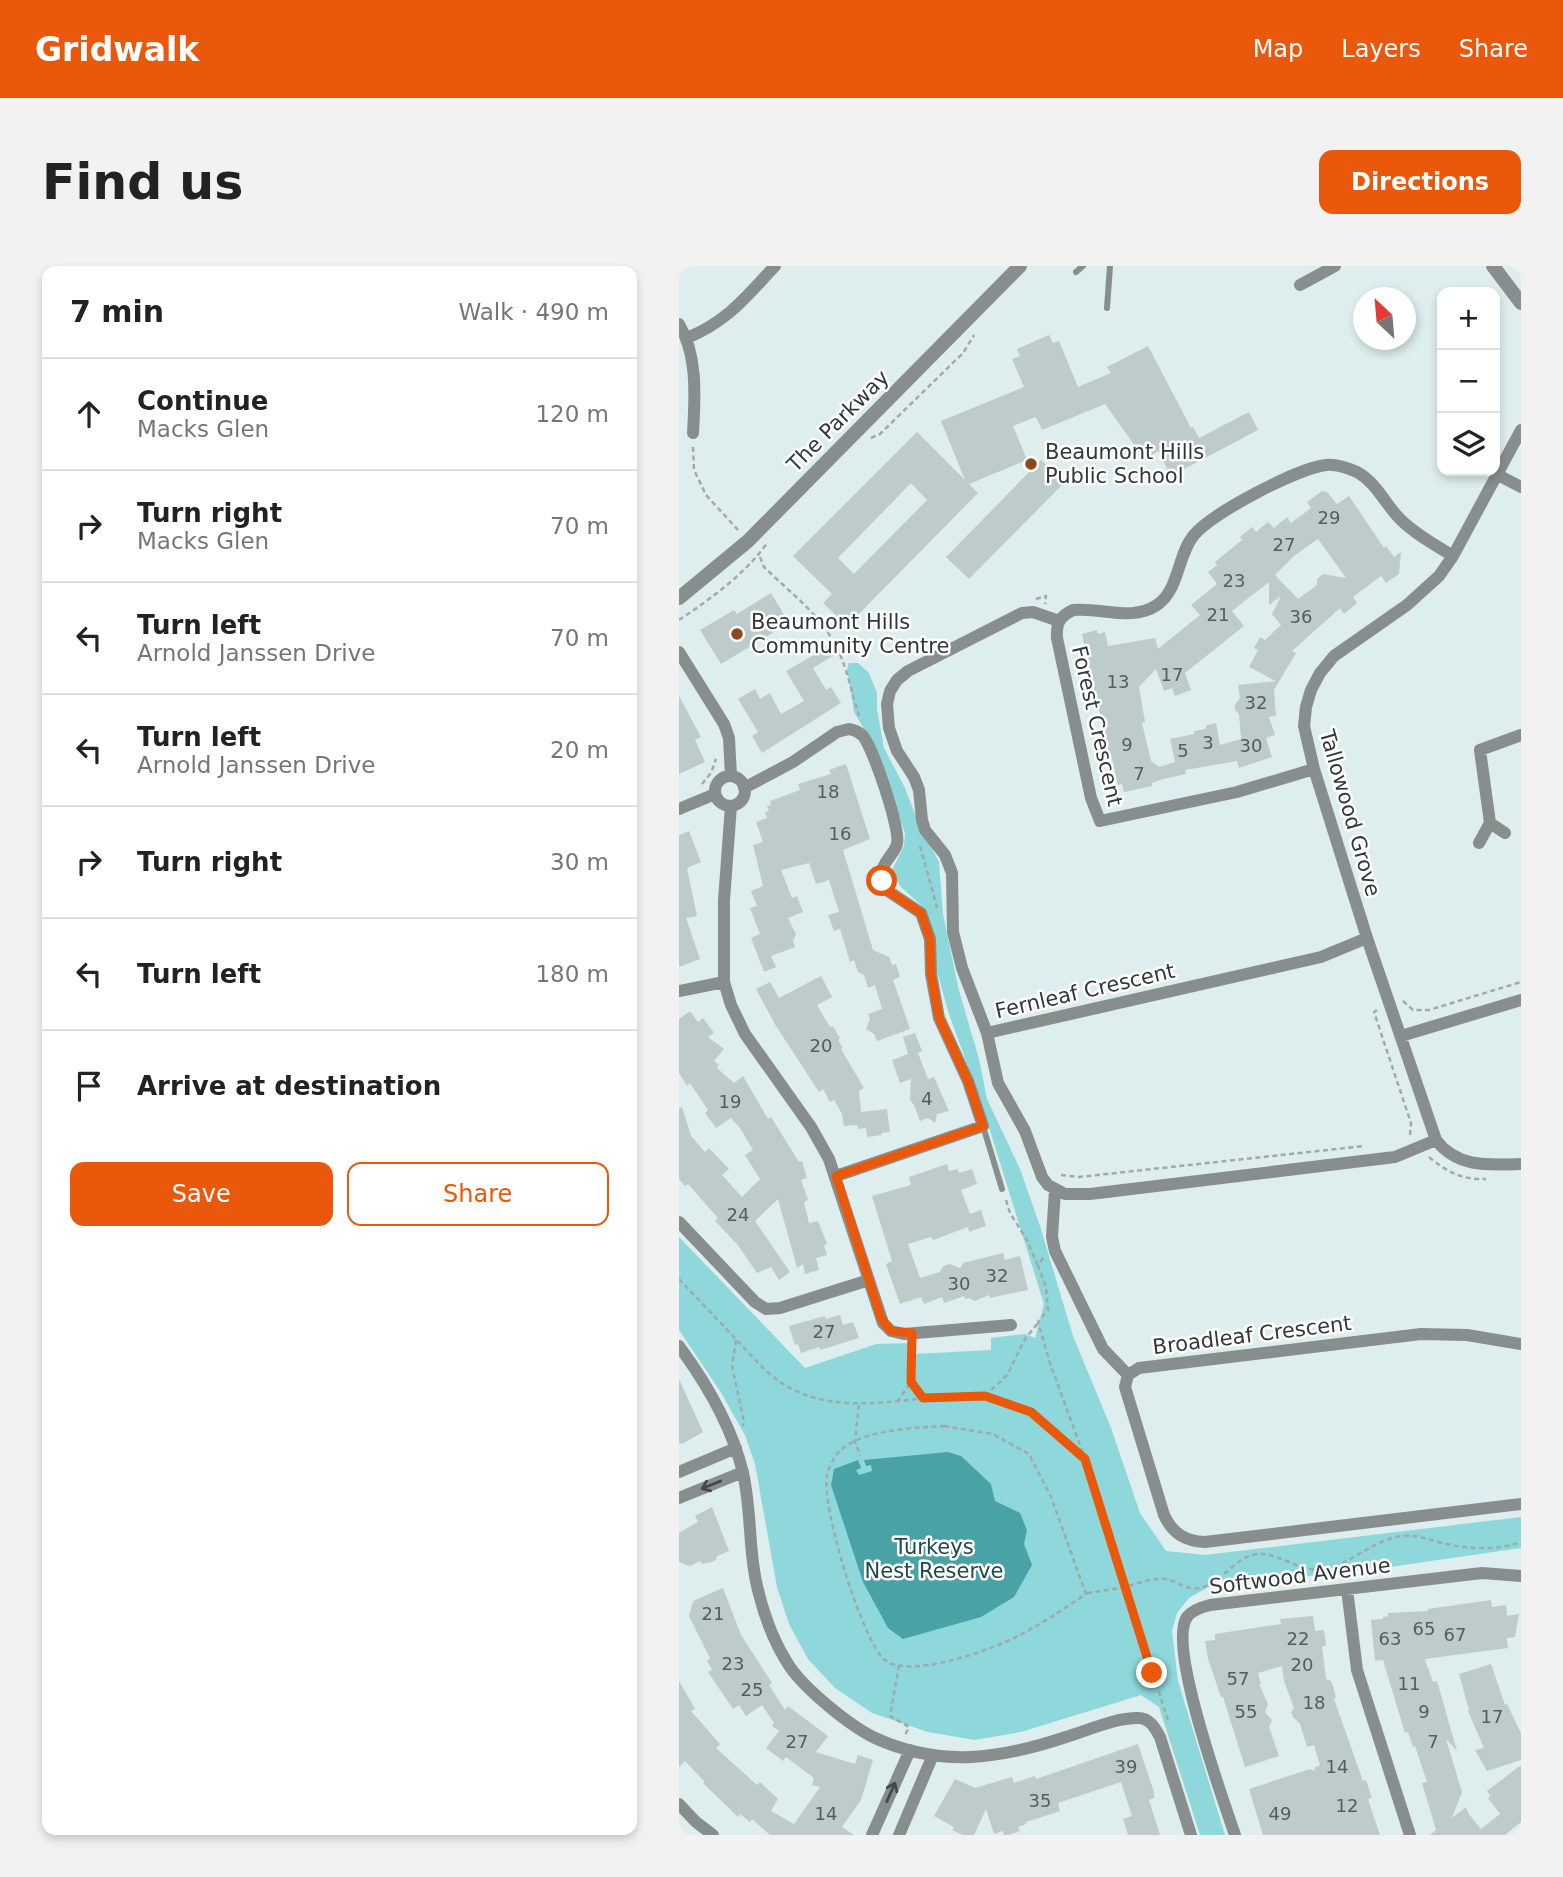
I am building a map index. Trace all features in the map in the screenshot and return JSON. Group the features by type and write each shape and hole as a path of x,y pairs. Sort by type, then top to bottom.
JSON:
{"street":[{"path":"687,338 708,330 725,318 775,266"},
{"name":"The Parkway","path":"679,598 748,541 1020,266"},
{"path":"1300,285 1335,266"},
{"path":"1493,266 1521,303"},
{"path":"679,324 687,338 695,390 693,433"},
{"name":"Tallowood Grove","path":"1500,471 1521,430"},
{"name":"Forest Crescent","path":"1314,769 1237,792 1100,821 1091,798 1057,638 1059,621 1064,614 1073,610 1138,613 1159,604 1167,595 1193,535 1206,524 1236,505 1302,471 1329,465 1357,472 1369,481 1401,520 1453,556"},
{"name":"Tallowood Grove","path":"1436,1140 1367,939 1314,769 1304,726 1311,690 1320,673 1334,656 1423,593 1439,576 1497,476"},
{"path":"1500,476 1521,487"},
{"path":"987,1033 965,978 953,932 952,873 944,855 925,830 919,790 893,740 887,704 890,691 897,680 908,671 1011,617 1033,612 1059,621"},
{"path":"679,652 725,724 729,738 731,776"},
{"path":"744,788 793,762 837,732 849,729 863,735 896,822 897,844 886,858 880,877 888,891 921,913 930,939 931,974 939,1018 968,1081 983,1126 836,1176"},
{"path":"1479,843 1490,823 1480,750 1521,735"},
{"path":"731,776 740,780 744,788 743,799 731,806 719,802 715,794 718,781 731,776"},
{"path":"679,809 715,794"},
{"path":"731,806 724,900 724,982 731,1005 745,1034 811,1127 829,1159 881,1318 887,1328 897,1333 1011,1325"},
{"path":"1490,823 1505,833"},
{"name":"Fernleaf Crescent","path":"1055,1190 1042,1177 1025,1131 1003,1095 987,1033 1321,957 1367,939"},
{"path":"679,991 724,982"},
{"path":"1401,1036 1521,1000"},
{"path":"1128,1376 1103,1349 1055,1251 1052,1237 1055,1190 1076,1195 1378,1160 1410,1153 1436,1140 1442,1148 1462,1161 1477,1164 1521,1164"},
{"path":"679,1222 755,1303 766,1309 780,1308 869,1280"},
{"name":"Broadleaf Crescent","path":"1521,1343 1467,1335 1421,1334 1148,1367 1132,1371 1128,1376 1126,1394 1164,1515 1175,1532 1193,1541 1205,1542 1521,1504"},
{"path":"679,1346 716,1402 743,1472 758,1593 771,1630 790,1667 822,1700 875,1738 910,1750 961,1758 1024,1751 1122,1720 1141,1717 1153,1724 1160,1737 1191,1835"},
{"path":"679,1472 733,1442"},
{"path":"679,1498 743,1472"},
{"name":"Softwood Avenue","path":"1235,1835 1199,1724 1188,1678 1183,1633 1186,1618 1192,1612 1210,1605 1482,1573 1521,1576"},
{"path":"1347,1589 1357,1670 1410,1835"},
{"path":"872,1835 910,1750"},
{"path":"899,1835 933,1755"},
{"path":"679,1804 713,1835"}],"lane":[{"path":"1076,272 1083,266"},
{"path":"1107,308 1110,266"},
{"path":"983,1126 1002,1189"}],"path":[{"path":"693,433 694,470 706,495 748,541 764,567 831,636 838,649 861,723 856,730"},
{"path":"701,786 711,773 716,757"},
{"path":"1002,1189 1010,1213 1027,1240 1038,1266"},
{"path":"679,1279 773,1378 819,1400 859,1405 897,1403 923,1398 985,1396 1031,1412 1085,1459 1152,1673"},
{"path":"985,1396 1007,1375 1025,1339 1038,1322"},
{"path":"897,1403 911,1382 912,1333"},
{"path":"733,1442 740,1434 744,1422 732,1366 736,1340"},
{"path":"911,1382 923,1398"},
{"path":"859,1405 855,1441 860,1456"},
{"path":"1086,1594 1051,1497 1029,1454 993,1434 944,1426 894,1429 855,1441 840,1450 833,1461 827,1477 827,1507 842,1562 876,1650 887,1661 899,1665 917,1666 951,1660 1011,1640 1050,1619 1086,1594 1158,1578 1173,1579 1187,1588 1200,1588 1213,1583 1242,1558 1261,1553 1305,1569 1327,1569 1396,1537 1418,1535 1441,1543 1471,1548 1493,1548 1521,1542"},
{"path":"899,1665 890,1716 909,1727 907,1730"}],"green space":[{"name":"Turkeys Nest Reserve","path":"849,663 858,663 869,673 877,693 884,748 939,862 943,914 958,987 979,1059 987,1099 1020,1169 1073,1336 1111,1428 1140,1513 1166,1551 1205,1555 1521,1517 1521,1548 1342,1574 1219,1581 1189,1598 1177,1613 1172,1631 1178,1681 1225,1835 1200,1835 1159,1707 1141,1695 1021,1732 975,1740 928,1732 872,1713 835,1688 808,1659 789,1624 777,1587 755,1464 745,1435 720,1391 679,1330 679,1237 805,1368 876,1344 913,1343 915,1354 991,1350 991,1338 1025,1334 1035,1338 1044,1304 982,1105 949,1014 937,972 929,921 924,908 900,886 891,872 904,846 905,833 873,744 854,712 847,669"}],"shaded area":[{"path":"948,1452 961,1456 991,1484 995,1501 1020,1513 1027,1530 1024,1544 1032,1565 1014,1597 981,1617 903,1639 888,1628 863,1582 831,1485 834,1469 858,1460 861,1468 856,1470 859,1475 872,1471 871,1465 866,1466 864,1460"}],"building":[{"path":"1049,335 1053,343 1059,341 1078,387 1111,373 1107,367 1148,346 1191,428 1193,427 1199,438 1249,412 1258,430 1171,476 1158,451 1145,460 1105,404 1042,430 1036,417 1013,426 1027,460 969,484 978,493 847,626 823,603 832,594 793,556 917,432 965,480 941,421 1024,387 1012,359 1020,356 1017,349","holes":["911,483 927,500 854,574 838,558"]},
{"path":"1041,460 1065,482 969,579 946,557"},
{"path":"1322,491 1327,492 1337,504 1349,496 1384,548 1386,546 1394,557 1401,552 1399,574 1386,583 1381,576 1353,597 1357,603 1344,614 1340,608 1292,651 1296,653 1274,690 1276,716 1269,717 1275,735 1266,738 1272,757 1239,768 1237,761 1185,770 1186,774 1124,792 1122,784 1118,785 1109,755 1082,634 1097,630 1098,634 1105,632 1108,646 1155,638 1158,649 1200,615 1191,605 1217,584 1208,572 1217,565 1215,562 1242,540 1240,537 1252,527 1256,532 1268,522 1274,528 1287,517 1291,523 1311,508 1307,502","holes":["1318,539 1346,578 1323,574 1317,579 1317,585 1298,599 1275,575 1295,555","1269,582 1269,605 1281,596 1272,614 1281,625 1265,640 1260,637 1254,648 1258,650 1249,667 1276,681 1238,685 1240,698 1235,710 1239,714 1241,739 1220,745 1216,723 1207,725 1205,729 1194,731 1194,734 1170,739 1175,762 1159,767 1151,761 1142,723 1145,722 1139,687 1156,669 1164,691 1172,688 1175,696 1191,690 1185,673 1244,626 1232,611"]},
{"path":"771,593 789,623 721,664 700,630 734,610 737,614"},
{"path":"825,643 834,655 813,668 826,690 831,687 841,703 762,753 752,736 758,732 738,699 755,689 760,699 770,693 781,714 804,701 786,671 814,655 812,651"},
{"path":"679,696 701,737 695,740 705,762 679,774"},
{"path":"846,764 870,839 843,850 873,950 889,957 892,965 896,964 900,977 893,980 910,1029 877,1041 874,1034 866,1029 870,1019 868,1014 882,1009 875,985 868,988 864,975 858,972 854,960 850,962 840,929 834,931 828,915 839,912 829,880 816,884 809,863 781,870 792,898 797,896 803,912 788,918 796,934 793,941 795,947 771,956 776,967 764,972 751,938 760,934 750,908 757,906 751,891 763,886 753,845 763,842 756,822 767,818 765,812 769,811 767,806 771,805 770,801 800,790 798,784 831,774 829,770"},
{"path":"689,831 701,862 687,868 697,916 686,918 700,959 679,967 679,835"},
{"path":"821,976 832,997 817,1005 840,1038 838,1040 843,1048 841,1049 864,1088 859,1091 861,1112 887,1109 890,1132 867,1137 866,1128 858,1129 857,1125 844,1126 842,1114 834,1100 830,1102 823,1089 819,1092 776,1026 756,989 770,982 779,998"},
{"path":"690,1011 698,1022 703,1018 714,1033 708,1037 724,1049 714,1061 719,1065 717,1068 734,1083 743,1076 768,1119 771,1117 799,1162 802,1161 807,1178 801,1180 808,1200 804,1202 809,1223 818,1221 827,1244 824,1245 827,1255 816,1258 819,1270 805,1274 803,1264 797,1268 778,1199 755,1221 790,1272 779,1280 771,1267 757,1273 737,1244 715,1221 718,1218 688,1184 685,1186 679,1179 679,1108 682,1107 691,1136 705,1152 709,1148 729,1169 722,1175 742,1197 760,1179 745,1155 753,1150 740,1128 731,1118 716,1128 690,1083 687,1086 679,1073 679,1019"},
{"path":"915,1033 922,1051 918,1053 928,1079 934,1077 949,1111 937,1114 935,1123 928,1118 920,1121 910,1100 911,1079 900,1083 892,1060 908,1054 903,1037"},
{"path":"947,1164 949,1171 958,1169 959,1173 972,1169 977,1184 961,1190 970,1214 981,1210 986,1226 969,1232 968,1227 933,1240 931,1237 908,1244 920,1278 940,1272 943,1266 950,1264 960,1268 963,1263 1003,1253 1005,1260 1020,1256 1028,1290 990,1298 989,1295 975,1301 965,1299 964,1296 944,1303 942,1297 924,1304 921,1297 900,1304 886,1264 892,1261 872,1196 911,1185 909,1177"},
{"path":"840,1315 843,1325 853,1322 859,1338 801,1353 798,1344 795,1345 789,1326 825,1316 826,1319"},
{"path":"679,1379 703,1432 682,1444 679,1443"},
{"path":"712,1507 729,1551 717,1556 716,1560 702,1564 700,1561 690,1566 679,1562 679,1533 698,1522 695,1516"},
{"path":"723,1588 741,1635 772,1683 769,1685 785,1710 788,1706 828,1736 816,1752 855,1764 858,1755 873,1760 861,1800 842,1827 854,1835 770,1835 752,1819 750,1822 740,1814 738,1817 685,1761 679,1767 679,1681 695,1709 691,1711 720,1744 716,1748 757,1785 760,1782 778,1799 771,1811 794,1824 820,1787 812,1785 814,1778 786,1757 783,1761 766,1748 779,1731 772,1726 774,1723 762,1705 746,1716 739,1705 733,1709 708,1672 712,1670 707,1661 710,1658 689,1616 693,1601"},
{"path":"1491,1600 1492,1607 1506,1605 1507,1616 1519,1614 1515,1637 1507,1638 1508,1648 1425,1659 1433,1682 1437,1681 1457,1751 1446,1739 1462,1792 1452,1818 1466,1807 1481,1829 1500,1814 1488,1798 1490,1796 1487,1791 1521,1765 1521,1822 1505,1835 1430,1835 1436,1830 1422,1783 1427,1782 1415,1746 1413,1747 1408,1732 1405,1733 1383,1660 1375,1661 1371,1620 1383,1619 1388,1613 1428,1611"},
{"path":"1313,1616 1315,1631 1324,1630 1326,1646 1322,1646 1326,1679 1331,1681 1333,1686 1334,1699 1363,1781 1366,1780 1372,1798 1368,1799 1380,1835 1263,1835 1249,1789 1310,1769 1315,1771 1314,1768 1320,1765 1314,1745 1307,1747 1300,1724 1293,1717 1291,1712 1294,1708 1284,1681 1282,1666 1258,1673 1259,1684 1268,1704 1265,1712 1272,1720 1269,1727 1279,1756 1245,1767 1208,1659 1205,1641 1215,1640 1215,1634 1281,1624 1280,1619"},
{"path":"1491,1664 1505,1705 1507,1704 1521,1733 1521,1760 1487,1771 1475,1750 1484,1748 1468,1711 1459,1674"},
{"path":"1138,1744 1154,1792 1154,1798 1149,1800 1160,1835 1128,1835 1123,1819 1132,1816 1121,1782 1058,1803 1060,1811 1026,1822 1018,1827 1020,1831 1008,1835 1004,1835 1003,1831 994,1834 986,1809 974,1835 963,1835 952,1830 954,1827 934,1816 955,1779 975,1788 1012,1777 1014,1783 1035,1776 1036,1779"}],"place":[{"name":"Beaumont Hills Public School","path":"1031,464"},
{"name":"Beaumont Hills Community Centre","path":"737,634"}],"route":[{"path":"882,881 888,891 921,913 930,939 931,974 939,1018 957,1053 983,1126 836,1176 881,1318 891,1331 912,1333 911,1382 923,1398 985,1396 1031,1412 1085,1459 1152,1673"}]}
